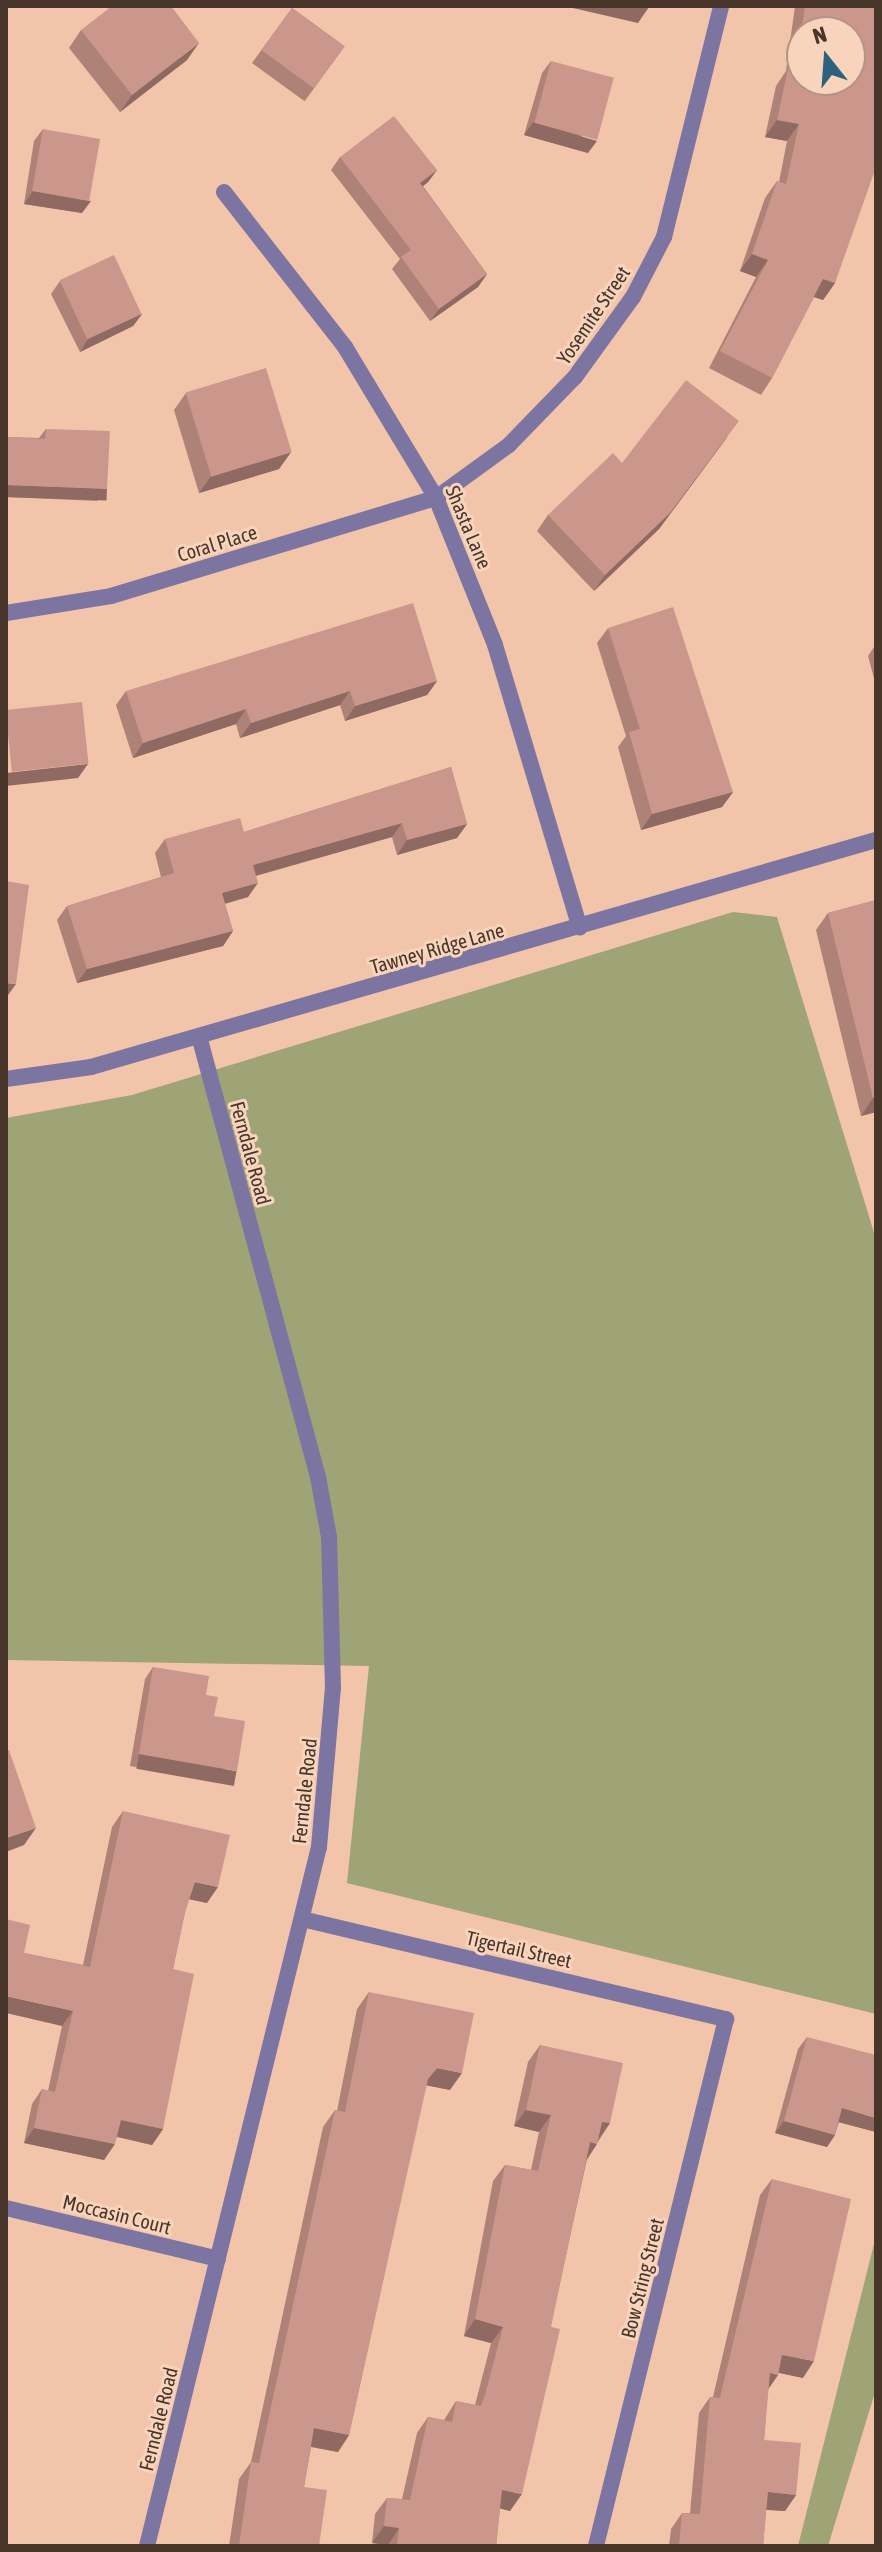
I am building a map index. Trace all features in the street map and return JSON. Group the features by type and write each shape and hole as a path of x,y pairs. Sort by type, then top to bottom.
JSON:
{"street":[{"name":"Yosemite Street","path":"436,498 509,445 575,377 633,297 672,211 721,6"},
{"name":"Shasta Lane","path":"224,192 345,347 436,498 495,645 580,928"},
{"name":"Coral Place","path":"6,613 111,596 436,498"},
{"name":"Tawney Ridge Lane","path":"6,1079 91,1067 876,840"},
{"name":"Ferndale Road","path":"147,2546 319,1847 329,1748 329,1537 199,1037"},
{"name":"Tigertail Street","path":"302,1919 726,2019"},
{"name":"Bow String Street","path":"596,2546 726,2019"},
{"name":"Moccasin Court","path":"6,2208 218,2259"}],"green space":[{"path":"733,912 777,917 876,1239 876,2014 347,1883 369,1666 6,1660 6,1118 132,1095"},
{"path":"876,2236 876,2389 828,2546 798,2546"}],"building":[{"path":"112,6 171,6 199,43 132,95 81,30"},
{"path":"805,6 876,6 875,170 835,283 823,279 772,378 720,351 768,260 752,254 777,181 786,184 799,124 777,120 786,78 786,96 866,96 866,16 804,16"},
{"path":"292,8 345,46 314,88 261,50"},
{"path":"551,61 614,78 597,140 534,123"},
{"path":"394,116 437,170 420,183 487,274 439,309 401,257 411,250 340,157"},
{"path":"43,129 100,139 89,201 32,191"},
{"path":"114,255 141,314 87,339 60,280"},
{"path":"266,368 292,452 211,477 186,393"},
{"path":"686,380 739,421 670,513 605,575 548,515 613,453 622,463"},
{"path":"46,429 110,431 107,489 6,485 6,437 45,439"},
{"path":"413,603 437,681 355,706 350,691 251,723 246,709 143,743 126,691"},
{"path":"673,607 733,792 652,814 629,732 640,729 608,628"},
{"path":"82,702 88,764 12,772 6,710"},
{"path":"451,767 467,824 407,840 402,823 253,865 258,883 222,893 233,931 87,969 67,906 174,873 165,839 240,818 244,832"},
{"path":"6,881 29,885 16,984 6,983"},
{"path":"876,900 876,1098 873,1098 828,913"},
{"path":"153,1667 209,1676 206,1695 218,1697 214,1716 245,1721 237,1771 139,1754"},
{"path":"9,1750 36,1828 6,1838 6,1751"},
{"path":"123,1811 230,1835 218,1887 195,1882 185,1912 173,1969 194,1974 163,2129 121,2120 115,2144 34,2128 42,2089 55,2092 73,2011 6,1996 6,1919 30,1925 24,1953 90,1967"},
{"path":"369,1992 474,2013 462,2073 437,2068 428,2079 349,2435 314,2428 304,2487 327,2490 319,2546 239,2546 251,2462 259,2463 335,2110 345,2112"},
{"path":"807,2037 876,2055 876,2118 842,2108 835,2135 784,2121"},
{"path":"540,2045 623,2063 610,2123 602,2122 597,2144 590,2142 551,2327 560,2329 522,2494 502,2490 496,2546 397,2546 399,2528 384,2526 387,2498 410,2500 428,2417 452,2422 456,2401 481,2406 485,2395 503,2327 475,2319 505,2165 538,2171 551,2115 526,2110"},
{"path":"772,2179 851,2199 814,2361 782,2355 778,2375 770,2373 764,2440 801,2443 796,2495 768,2492 763,2546 679,2546 682,2513 700,2514 710,2397 720,2398"}]}
